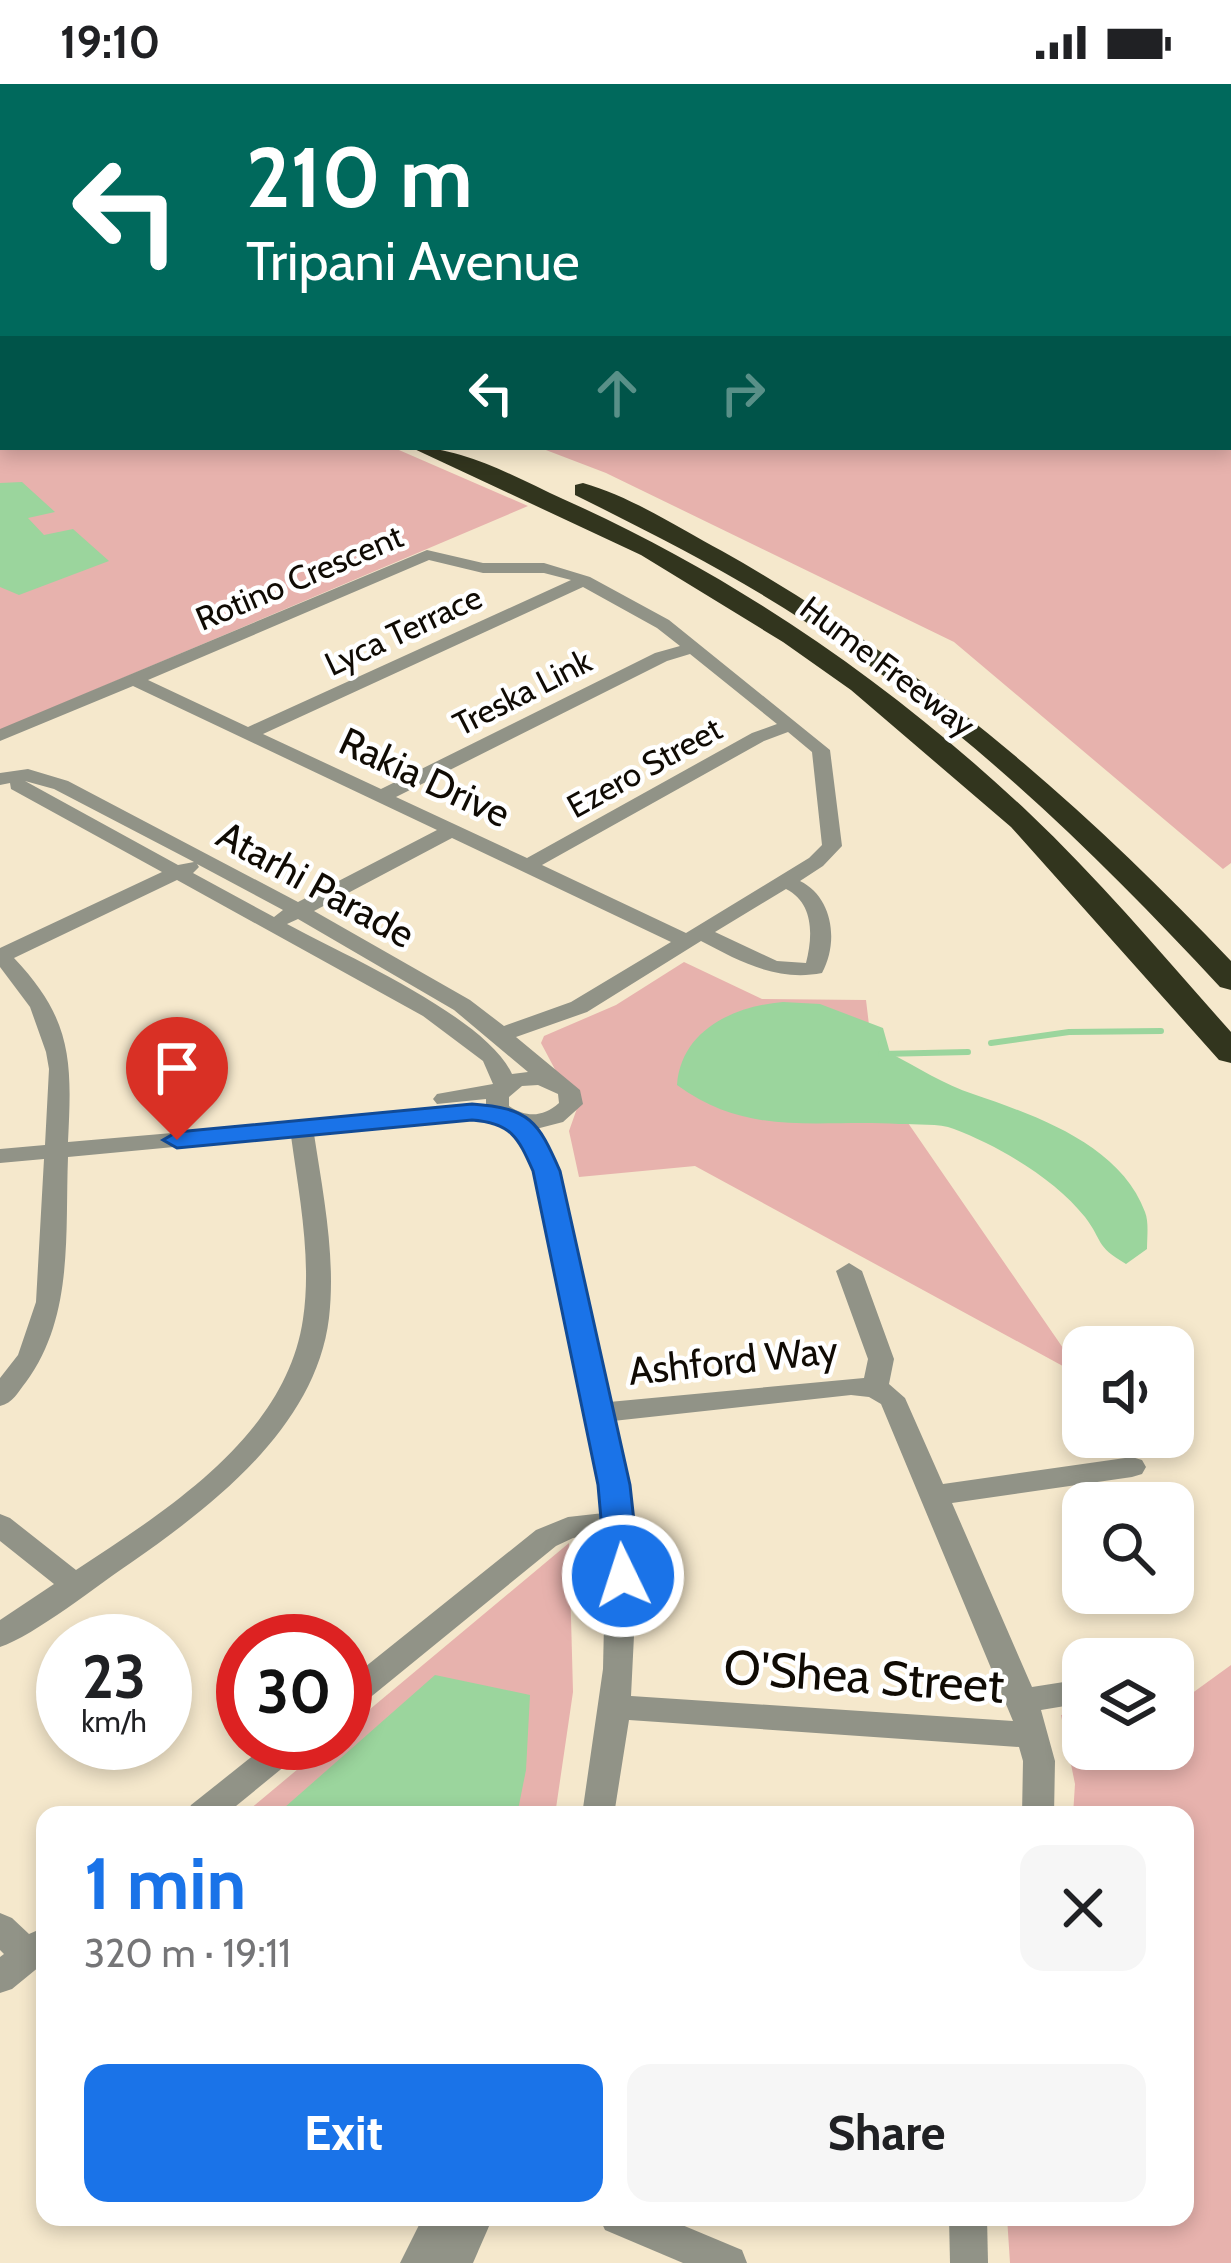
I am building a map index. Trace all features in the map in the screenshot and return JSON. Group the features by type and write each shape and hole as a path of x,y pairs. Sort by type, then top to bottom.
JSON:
{"highway":[{"name":"Hume Freeway","path":"428,450 558,504 635,543 730,597 849,676 993,794 1117,923 1231,1053"},
{"name":"Hume Freeway","path":"487,450 626,510 714,555 796,602 912,681 1066,809 1231,980"}],"street":[{"name":"Rotino Crescent","path":"0,736 428,556 494,569 554,569 652,616 824,754 834,842 823,856 579,1007 505,1034"},
{"name":"Lyca Terrace","path":"248,734 584,580"},
{"name":"Treska Link","path":"381,797 661,657 693,647"},
{"name":"Rakia Drive","path":"132,680 693,937 773,966 794,971 814,968 820,960 815,905 803,890 784,881"},
{"name":"Ezero Street","path":"528,865 758,737 791,725"},
{"name":"Atarhi Parade","path":"10,772 61,785 461,1004 505,1034 536,1070 553,1080"},
{"name":"Atarhi Parade","path":"10,772 466,1034 493,1058 507,1102 531,1135 547,1171"},
{"path":"273,924 452,830"},
{"path":"0,1397 30,1357 45,1321 58,1143 57,1046 39,1000 1,955 200,861"},
{"path":"0,1140 58,1143 302,1129 472,1112 507,1102 528,1078 553,1080 572,1097 567,1111 539,1122 507,1102 469,1097 58,1143 0,1156"},
{"path":"559,1116 547,1171 620,1521 623,1576 616,1707 600,1806"},
{"path":"0,1635 226,1473 262,1437 299,1381 310,1350 316,1296 302,1129"},
{"path":"849,1271 881,1359 875,1388 897,1405 1023,1701 1034,1736 1038,1806"},
{"name":"Ashford Way","path":"599,1413 850,1386 875,1388"},
{"path":"936,1495 1132,1467"},
{"path":"372,1678 546,1538 568,1528 620,1521"},
{"path":"0,1525 74,1583"},
{"path":"1023,1701 1062,1694"},
{"name":"O'Shea Street","path":"616,1707 1034,1736"},
{"path":"213,1806 258,1770"},
{"path":"0,1928 36,1947"},
{"path":"0,1978 36,1949"},
{"path":"419,2263 438,2226"},
{"path":"454,2263 470,2226"},
{"path":"640,2226 728,2263"},
{"path":"968,2226 969,2263"}],"shaded area":[{"path":"0,450 399,450 528,506 0,730"},
{"path":"546,450 1231,450 1231,863 1223,869 954,642 606,473"},
{"path":"22,482 55,512 28,518 44,535 73,529 109,561 19,595 0,587 0,483"},
{"path":"684,962 762,999 866,1000 875,1075 1062,1347 1062,1366 695,1166 579,1177 569,1131 581,1097 559,1077 541,1043 544,1036 616,1005"},
{"path":"783,1002 820,1004 883,1028 890,1053 952,1086 1048,1123 1096,1150 1133,1188 1146,1216 1147,1249 1126,1264 1116,1258 1073,1203 1042,1177 954,1129 757,1119 704,1102 677,1085 688,1049 713,1024 746,1009"},
{"path":"569,1543 573,1692 556,1806 254,1806 297,1770 372,1770 372,1707"},
{"path":"1231,1665 1231,2263 1010,2263 1008,2226 1194,2226 1194,1806 1074,1806 1072,1770 1194,1770 1194,1692"},
{"path":"435,1675 530,1695 519,1806 286,1806 327,1770 372,1770 372,1730"}],"waterway":[{"path":"991,1043 1069,1032 1161,1031"},
{"path":"881,1054 968,1052"}],"route":[{"path":"177,1140 472,1112 517,1120 531,1135 547,1171 614,1485 623,1576"}]}
